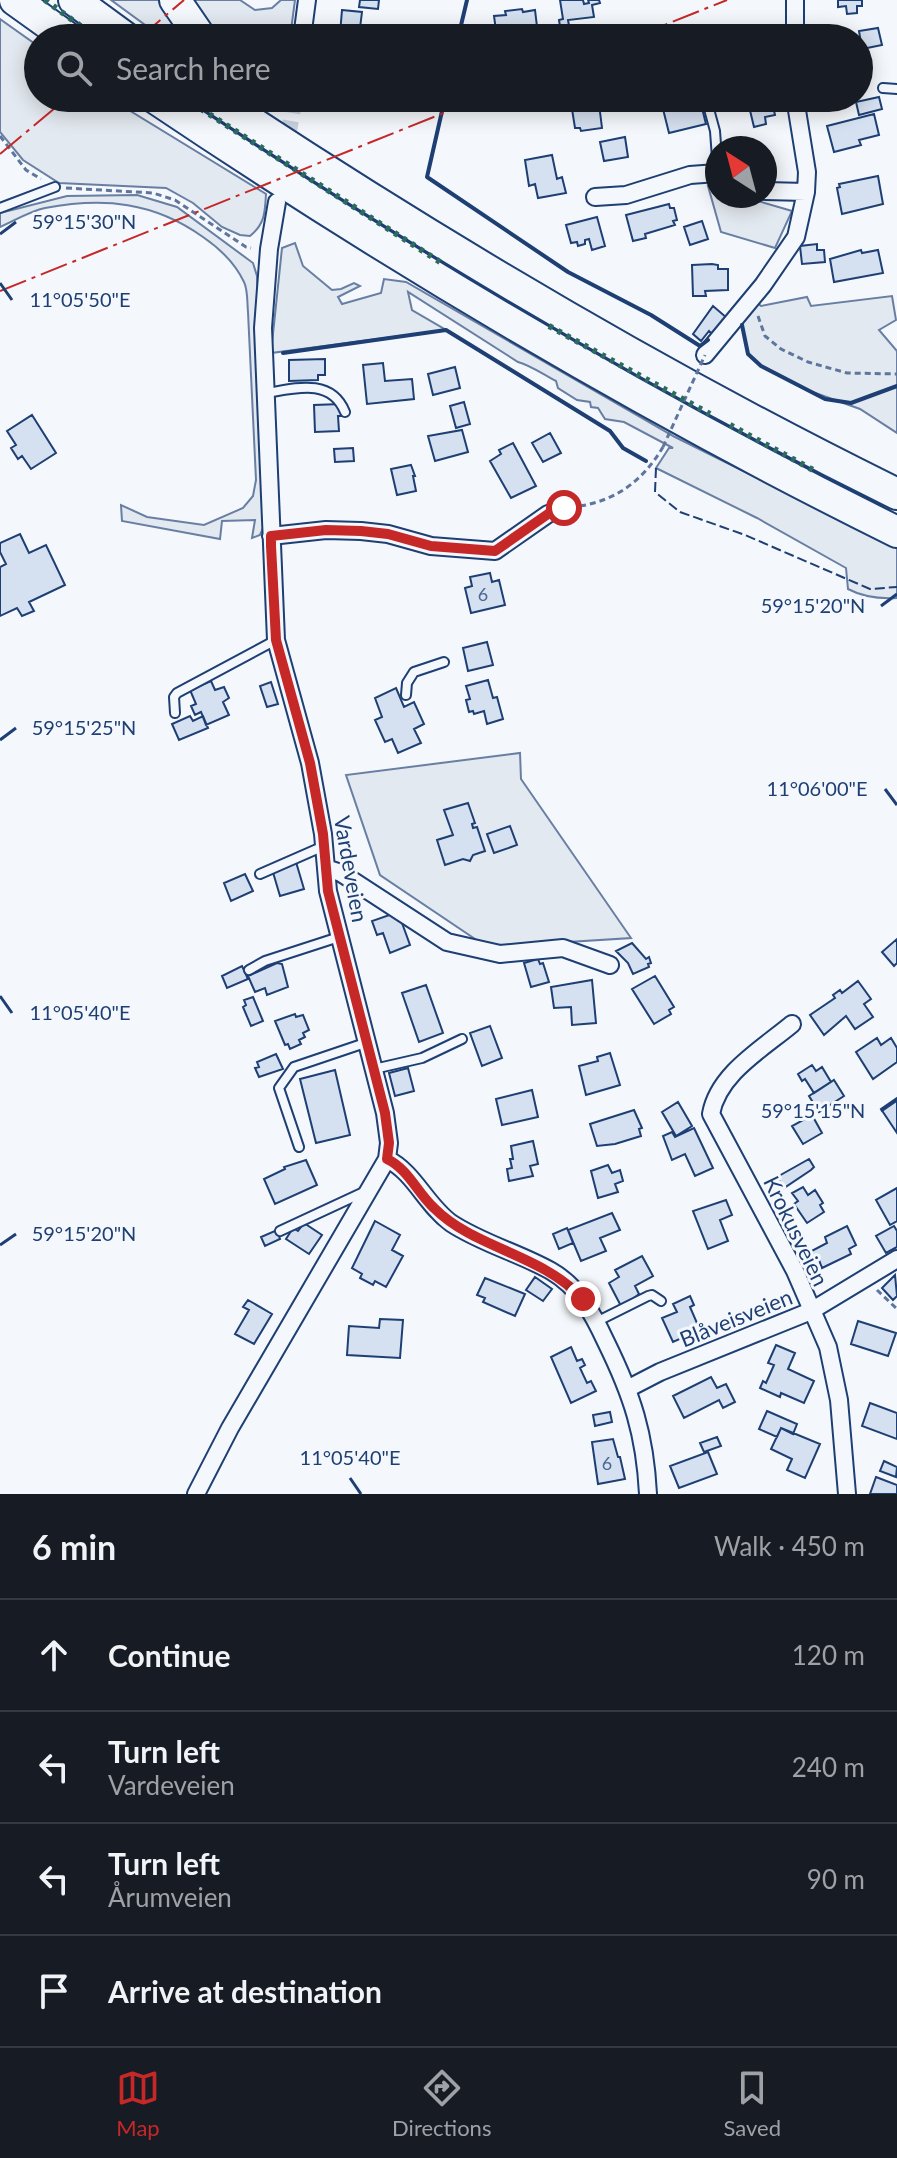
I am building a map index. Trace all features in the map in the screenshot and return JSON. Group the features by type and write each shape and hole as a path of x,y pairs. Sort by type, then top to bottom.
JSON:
{"highway":[{"path":"15,0 48,24"},
{"path":"74,0 107,24"},
{"path":"175,0 191,24"},
{"path":"176,112 480,305 703,431 897,532"},
{"path":"236,112 579,324 775,432 897,494"},
{"path":"261,112 293,149"}],"street":[{"path":"304,24 307,0"},
{"path":"795,0 795,24"},
{"path":"705,355 763,285 796,237 807,172 797,112"},
{"path":"595,197 626,195 705,169"},
{"path":"777,191 806,192"},
{"name":"Vardeveien","path":"277,202 269,249 263,328 276,640 310,763 328,891 385,1113 389,1143 387,1159"},
{"path":"271,536 326,530 361,531 388,534 431,546 495,551 548,514 564,508"},
{"path":"326,868 341,873 447,942 500,954 563,948 610,965"},
{"name":"Krokusveien","path":"792,1024 723,1084 713,1101 711,1114 795,1271 828,1347 839,1400 847,1494"},
{"path":"196,1494 230,1428 387,1159 399,1165 433,1207 453,1224 551,1271 568,1282 583,1299 629,1388 643,1442 648,1494"},
{"name":"Blåveisveien","path":"629,1388 660,1372 811,1311 897,1259"}],"lane":[{"path":"883,88 897,89"},
{"path":"710,112 715,136"},
{"path":"0,208 55,187"},
{"path":"267,393 314,388 324,390 336,396 345,412"},
{"path":"175,713 174,697 177,693 276,640"},
{"path":"406,695 407,683 414,672 444,662"},
{"path":"260,874 324,846"},
{"path":"249,970 265,961 340,937"},
{"path":"374,1069 422,1058 462,1039"},
{"path":"299,1147 279,1088 294,1067 368,1042"},
{"path":"280,1231 368,1190"},
{"path":"596,1322 648,1296 661,1301"}],"path":[{"path":"0,136 26,170 55,187 153,193 175,200 246,247 269,249"},
{"path":"763,285 757,314 765,336 781,349 808,362 847,373 897,374"},
{"path":"564,508 596,503 626,490 652,465 705,355"},
{"path":"867,1278 897,1309"}],"shaded area":[{"path":"111,0 165,0 180,24 144,24"},
{"path":"187,0 240,0 255,10 272,8 281,0 295,0 292,24 203,24"},
{"path":"0,19 24,36 24,112 132,112 266,194 263,217 250,236 240,235 222,227 193,203 166,188 59,183 23,160 0,132"},
{"path":"137,195 177,207 253,263 257,276 265,469 263,528 260,535 252,538 255,520 222,521 220,539 122,521 121,505 147,517 204,525 243,508 253,496 256,480 247,296 244,282 231,262 209,241 185,225 128,205 88,203 45,208 0,227 0,213 67,196"},
{"path":"777,207 792,211 775,248 721,232 714,208"},
{"path":"295,243 303,266 332,290 354,283 360,286 338,297 342,304 381,293 384,279 406,282 675,437 897,548 897,598 872,597 848,589 846,568 757,518 656,468 669,448 673,448 624,422 605,419 598,408 591,407 590,402 577,400 558,388 556,381 518,362 408,292 412,310 446,330 271,353 282,248"},
{"path":"892,296 896,320 879,330 897,351 897,433 860,409 807,390 761,366 748,354 742,325 743,312 754,300 761,306 807,297 811,306"},
{"path":"520,753 521,779 631,938 487,947 380,875 346,775"}],"building":[{"path":"360,0 379,0 378,9 359,7"},
{"path":"560,0 583,0 584,4 589,3 588,0 599,0 600,3 592,5 594,17 560,24 559,20 563,19"},
{"path":"838,0 862,0 862,6 857,6 857,13 847,14 846,6 838,7"},
{"path":"342,10 362,12 360,24 341,24"},
{"path":"535,10 537,24 495,24 494,16 506,15 505,11"},
{"path":"878,28 882,45 873,47 873,29"},
{"path":"879,97 882,109 873,111 873,98"},
{"path":"572,112 600,112 602,128 581,131 575,128"},
{"path":"664,112 703,112 706,124 669,133"},
{"path":"750,112 774,112 775,115 765,117 766,124 754,127"},
{"path":"874,114 879,135 859,140 861,145 834,152 827,126"},
{"path":"625,137 628,157 604,161 600,142"},
{"path":"552,155 557,179 562,177 566,193 538,198 535,184 529,186 525,160"},
{"path":"878,176 883,204 842,214 839,184"},
{"path":"669,204 670,208 674,208 675,225 633,241 626,215"},
{"path":"597,217 605,246 592,250 589,239 578,246 577,242 571,243 566,225"},
{"path":"702,221 708,239 690,245 684,227"},
{"path":"817,244 817,250 824,250 825,262 802,264 800,246"},
{"path":"861,250 862,253 878,250 883,273 834,282 830,259"},
{"path":"712,264 718,265 718,269 728,269 728,290 705,291 706,296 693,296 692,265"},
{"path":"713,306 727,318 713,335 709,331 701,341 693,334"},
{"path":"325,359 325,375 318,375 318,380 289,381 289,360"},
{"path":"383,363 385,381 412,379 414,399 367,404 363,365"},
{"path":"455,367 460,388 433,395 428,374"},
{"path":"464,402 470,424 456,428 450,406"},
{"path":"341,404 339,431 315,432 314,405"},
{"path":"32,415 56,453 31,469 22,456 18,459 11,448 16,445 7,431"},
{"path":"462,430 468,452 435,461 428,436"},
{"path":"550,433 561,453 543,462 532,443"},
{"path":"513,443 536,486 511,498 490,461 501,454 499,450"},
{"path":"353,448 354,461 335,462 334,449"},
{"path":"411,465 416,491 397,495 391,469"},
{"path":"20,534 29,553 46,545 65,585 29,602 34,611 22,616 17,608 0,616 0,567 6,564 0,552 0,543"},
{"path":"490,573 492,582 499,580 505,605 471,613 465,588 472,586 470,577"},
{"path":"487,642 493,665 468,671 463,648"},
{"path":"488,680 503,719 487,724 484,711 469,712 466,700 470,699 466,686"},
{"path":"211,681 215,690 224,687 229,698 223,702 229,715 206,725 201,712 195,715 191,706 196,704 190,690"},
{"path":"271,682 278,704 267,707 260,686"},
{"path":"396,688 404,707 414,702 424,724 414,729 421,743 398,753 392,739 385,742 375,720 382,717 375,698"},
{"path":"190,716 193,721 203,716 208,728 179,740 172,724"},
{"path":"468,803 475,823 472,824 473,828 477,827 485,851 473,855 470,861 463,859 445,865 437,840 453,835 444,810"},
{"path":"510,826 517,845 494,853 487,834"},
{"path":"296,862 304,889 280,896 272,869"},
{"path":"245,874 253,891 231,901 224,883"},
{"path":"398,912 410,945 390,953 383,933 377,935 372,921"},
{"path":"897,939 897,963 894,966 882,952"},
{"path":"632,943 646,959 649,957 651,963 633,974 628,963 616,951"},
{"path":"538,959 540,964 543,963 549,982 531,987 524,963"},
{"path":"277,963 282,964 288,987 267,995 265,988 255,992 248,976"},
{"path":"242,966 248,979 227,988 222,976"},
{"path":"655,976 674,1007 669,1010 671,1014 654,1024 632,989"},
{"path":"592,980 596,1023 572,1025 571,1007 554,1008 551,987"},
{"path":"858,981 871,999 864,1004 873,1017 855,1029 846,1016 824,1035 810,1015 835,998 833,995 840,990 842,993"},
{"path":"426,985 443,1033 419,1042 402,993"},
{"path":"253,997 263,1021 251,1026 243,1007 246,1005 244,1000"},
{"path":"295,1014 296,1017 303,1015 309,1030 299,1040 301,1044 290,1049 288,1044 285,1045 275,1021"},
{"path":"490,1026 502,1058 482,1066 470,1033"},
{"path":"877,1038 881,1045 891,1038 897,1048 897,1062 873,1079 856,1052"},
{"path":"610,1053 620,1085 586,1095 579,1066 598,1061 597,1057"},
{"path":"276,1054 283,1069 259,1077 255,1068 259,1067 257,1062"},
{"path":"812,1065 816,1071 822,1067 831,1082 814,1093 798,1074"},
{"path":"408,1068 414,1091 395,1096 389,1073"},
{"path":"335,1070 350,1135 316,1143 300,1079"},
{"path":"834,1080 844,1096 819,1112 809,1096"},
{"path":"532,1090 538,1117 502,1125 496,1099"},
{"path":"897,1098 897,1133 881,1109"},
{"path":"678,1102 692,1126 676,1136 662,1112"},
{"path":"634,1110 642,1128 639,1129 641,1136 597,1146 590,1124"},
{"path":"812,1115 822,1133 803,1144 792,1126"},
{"path":"694,1128 713,1168 695,1176 685,1154 672,1160 663,1136 672,1132 675,1137"},
{"path":"533,1141 538,1164 530,1166 533,1176 509,1181 507,1169 512,1168 510,1159 513,1159 511,1146"},
{"path":"809,1159 814,1167 784,1188 777,1177"},
{"path":"306,1160 317,1185 275,1204 264,1179 284,1167"},
{"path":"608,1165 612,1173 620,1170 623,1181 615,1184 618,1192 598,1198 591,1171"},
{"path":"803,1187 808,1195 815,1190 823,1203 820,1205 824,1212 807,1223 794,1204 798,1201 792,1193"},
{"path":"897,1188 897,1221 890,1225 876,1200"},
{"path":"726,1200 732,1215 720,1220 728,1241 708,1249 693,1211"},
{"path":"612,1213 620,1230 600,1238 606,1251 581,1261 568,1230"},
{"path":"375,1221 400,1235 392,1250 403,1256 386,1287 360,1278 362,1274 352,1268"},
{"path":"304,1223 322,1235 309,1254 286,1239 293,1228 298,1231"},
{"path":"847,1226 856,1245 849,1249 851,1254 822,1268 819,1260 809,1265 804,1255 827,1243 825,1237"},
{"path":"894,1226 897,1247 886,1253 876,1236"},
{"path":"567,1228 573,1243 559,1249 553,1234"},
{"path":"277,1230 280,1239 265,1246 261,1237"},
{"path":"642,1256 653,1276 635,1286 639,1294 622,1308 609,1283 619,1277 615,1270"},
{"path":"895,1275 897,1296 893,1300 882,1288"},
{"path":"535,1277 552,1289 543,1301 526,1290"},
{"path":"485,1278 525,1294 515,1316 483,1302 485,1298 477,1295"},
{"path":"690,1296 694,1305 690,1307 700,1330 673,1342 662,1318 677,1312 673,1304"},
{"path":"248,1300 272,1314 254,1344 235,1334 249,1310 243,1307"},
{"path":"380,1319 403,1320 400,1358 347,1355 349,1326 379,1328"},
{"path":"858,1321 896,1333 888,1356 851,1344"},
{"path":"776,1345 795,1353 788,1369 814,1381 804,1403 760,1388 763,1381 766,1383 774,1365 768,1363"},
{"path":"571,1347 577,1361 582,1359 585,1365 580,1368 587,1383 591,1381 596,1391 571,1403 551,1357"},
{"path":"711,1377 717,1388 726,1384 735,1402 723,1408 719,1400 684,1418 673,1396"},
{"path":"870,1403 897,1413 897,1439 862,1426"},
{"path":"767,1411 797,1424 793,1434 781,1428 777,1437 759,1429"},
{"path":"610,1412 612,1422 595,1426 593,1415"},
{"path":"781,1428 820,1444 805,1478 787,1470 792,1459 771,1449"},
{"path":"717,1437 721,1446 704,1452 700,1443"},
{"path":"613,1439 625,1479 598,1484 592,1442"},
{"path":"708,1452 717,1474 679,1488 670,1466"},
{"path":"884,1461 897,1467 896,1477 880,1471"},
{"path":"876,1477 897,1485 897,1494 870,1494"}],"tunnel":[{"path":"280,184 292,112"}],"hedge":[{"path":"45,0 78,24"},
{"path":"206,112 440,262"},
{"path":"549,326 710,414"},
{"path":"730,425 815,471"}],"fence":[{"path":"656,468 655,492 680,512 745,535 870,589 897,587"}],"wall":[{"path":"461,24 467,0"},
{"path":"442,112 427,177 568,272 651,315 700,346 708,340"},
{"path":"742,325 748,354 761,366 825,399 851,403 897,386"},
{"path":"283,353 446,330 610,431 623,448 646,461"}],"power":[{"path":"156,24 184,0"},
{"path":"667,24 727,0"},
{"path":"0,154 50,112"},
{"path":"0,291 446,112"}],"route":[{"path":"564,508 548,514 495,551 431,546 388,534 326,530 271,536 271,546 276,640 310,763 323,834 328,891 385,1113 389,1143 387,1159 399,1165 433,1207 453,1224 551,1271 568,1282 583,1299"}]}
